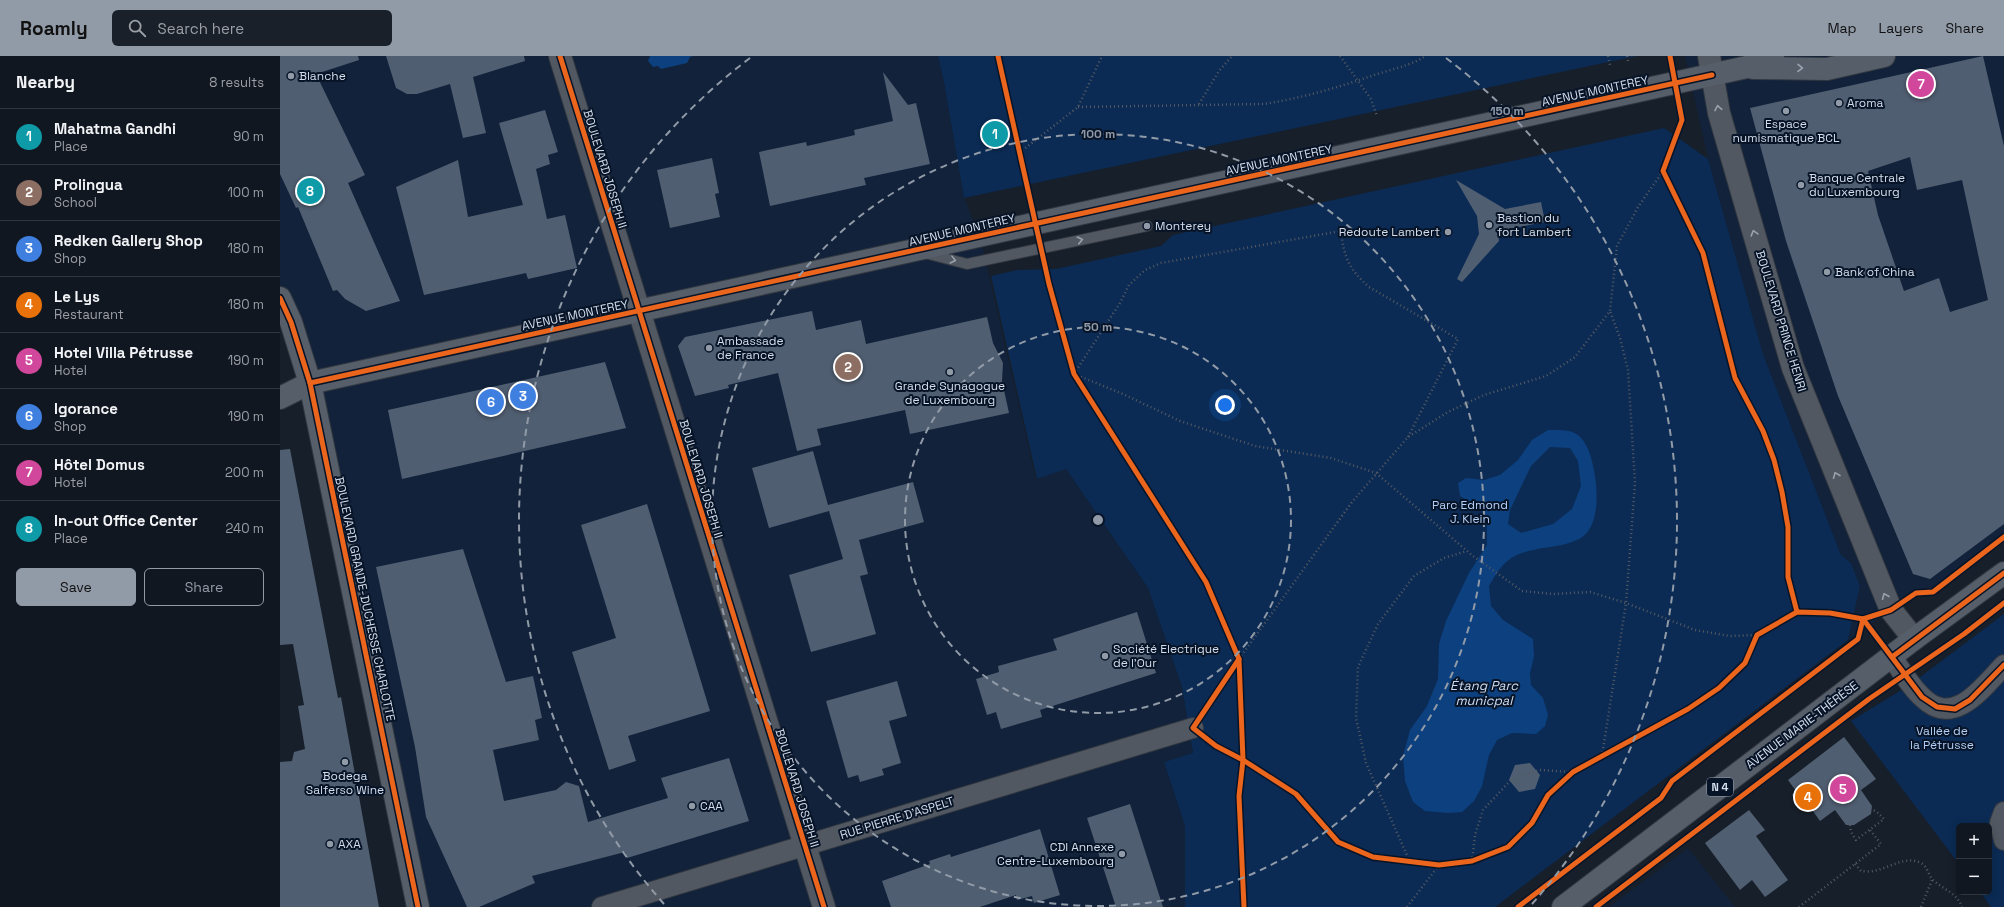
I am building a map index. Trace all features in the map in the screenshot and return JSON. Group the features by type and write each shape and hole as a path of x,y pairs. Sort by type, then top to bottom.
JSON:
{"main road":[{"name":"BOULEVARD JOSEPH II","path":"560,56 824,907"},
{"name":"AVENUE MONTEREY","path":"1747,68 1773,56"},
{"name":"AVENUE MONTEREY","path":"280,398 310,383 916,250 1711,66 1827,69 1884,56"},
{"name":"BOULEVARD PRINCE HENRI","path":"1711,66 1719,112 1793,368 1891,610 1914,639"},
{"name":"BOULEVARD GRANDE-DUCHESSE CHARLOTTE","path":"280,298 291,322 310,383 418,907"},
{"name":"AVENUE MARIE-THÉRÈSE","path":"1563,907 1914,639 2004,573"}],"street":[{"path":"1892,657 1922,698 1937,707 1955,709 1970,700 2004,665"},
{"name":"RUE PIERRE D'ASPELT","path":"602,907 1193,728"},
{"path":"2004,812 2000,823 2004,840"}],"lane":[{"path":"916,250 967,264 1147,226"}],"path":[{"path":"1019,153 1078,107 1102,56"},
{"path":"1199,104 1219,71 1232,56"},
{"path":"1340,56 1359,80 1371,99 1377,116"},
{"path":"1078,107 1264,104 1292,100 1416,62 1426,56"},
{"path":"1608,56 1610,65"},
{"path":"1627,56 1628,62"},
{"path":"1663,171 1666,178"},
{"path":"1602,756 1626,603 1635,483 1628,370 1620,338 1610,311 1617,246 1638,207 1663,171"},
{"path":"1239,659 1352,502 1376,473 1408,436 1458,339 1370,287 1358,277 1350,267 1344,254 1341,231 1161,263 1145,270 1129,285 1074,374 1123,394 1180,421 1255,446 1331,458 1376,473 1473,556 1522,591 1553,594 1590,592 1626,603 1696,630 1730,636 1757,635"},
{"path":"1408,436 1448,412 1484,395 1546,376 1575,357 1610,311"},
{"path":"1410,862 1366,763 1356,718 1358,667 1378,624 1414,576 1444,558 1467,551"},
{"path":"1472,861 1476,835 1483,810 1510,781 1539,770 1573,772"},
{"path":"1850,825 1851,832 1856,840 1884,819 1877,812 1872,810"},
{"path":"1799,907 1881,844 1870,830"},
{"path":"1855,864 1861,871 1872,872 1903,861 1912,860 1921,863 1928,869 1932,879 1951,892 1960,901 1962,907"},
{"path":"1407,907 1439,865"},
{"path":"1921,907 1932,879"}],"shaded area":[{"path":"280,56 938,56 944,82 964,198 980,236 1036,479 1066,469 1148,588 1182,687 1193,753 1164,762 1185,826 1185,907 418,907 280,298"},
{"path":"1685,56 2004,56 2004,537 1933,592 1916,593 1848,640 1860,586 1851,563 1841,555 1763,354 1708,159"},
{"path":"1688,848 1735,907 1609,907"}],"green space":[{"path":"938,56 1637,56 964,198 944,82"},
{"name":"Parc Edmond J. Klein","path":"1664,128 1708,159 1763,354 1841,555 1851,563 1860,586 1848,640 1495,907 1185,907 1185,826 1164,762 1193,753 1182,687 1148,588 1066,469 1037,479 991,276 1017,270 1056,269 1161,246 1173,235"},
{"name":"Vallée de la Pétrusse","path":"2004,614 2004,907 1991,907 1982,895 1992,895 1992,823 1956,823 1956,860 1851,721 1911,684"}],"water":[{"path":"650,56 694,56 690,57 687,63 661,69 658,66 653,67 648,61"},
{"name":"Étang Parc municpal","path":"1548,430 1561,430 1577,434 1585,442 1588,449 1594,471 1597,497 1593,523 1587,532 1579,539 1517,555 1500,568 1489,586 1491,606 1503,620 1533,639 1534,656 1530,673 1531,685 1543,698 1548,715 1545,726 1536,734 1512,733 1497,740 1489,755 1482,786 1474,801 1462,812 1448,813 1425,811 1413,802 1405,781 1403,756 1410,730 1427,706 1438,679 1439,644 1446,621 1469,573 1487,545 1487,520 1482,510 1460,496 1458,483 1466,478 1484,480 1500,475 1518,460 1532,440","holes":["1550,447 1570,448 1578,461 1581,486 1572,509 1553,524 1521,533 1508,524 1510,510 1531,466"]}],"building":[{"path":"280,56 358,56 359,60 316,74 365,175 348,183 400,301 366,311 345,299 337,290 333,291 298,207 296,208 280,174"},
{"path":"386,56 524,56 525,61 473,77 486,133 463,138 450,84 417,94 407,94 396,88"},
{"path":"1983,56 2004,146 2004,524 1930,579 1913,574 1838,396 1786,241 1750,108","holes":["1910,157 1917,190 1962,180 1988,300 1950,312 1939,278 1904,291 1878,215 1868,171"]},
{"path":"883,72 908,105 916,103 930,164 864,178 866,185 770,206 759,152 806,142 807,146 855,135 854,130 893,121"},
{"path":"545,110 558,152 548,155 550,164 536,169 547,219 565,215 577,268 528,279 526,273 424,295 396,187 458,160 468,217 523,205 499,123"},
{"path":"712,158 719,193 715,194 720,217 670,228 657,170"},
{"path":"1456,180 1505,209 1541,202 1545,222 1498,231 1499,241 1462,282 1457,279 1479,234 1477,216"},
{"path":"812,311 816,330 861,320 866,344 987,317 993,343 1003,363 1002,381 1009,413 910,434 905,410 817,429 821,445 797,451 778,373 728,385 729,388 695,396 678,346 685,337"},
{"path":"605,362 626,428 402,479 388,410"},
{"path":"290,449 338,698 341,697 379,907 280,907 280,762 292,761 294,752 305,749 298,706 304,705 293,644 280,645 280,450"},
{"path":"813,451 828,505 913,482 924,522 859,540 868,574 860,576 876,634 811,652 789,575 843,559 829,511 769,528 752,468"},
{"path":"647,504 710,711 628,736 636,761 609,770 572,652 616,638 581,525"},
{"path":"463,549 506,682 533,676 542,718 535,720 539,740 493,750 504,801 556,790 566,782 579,786 588,822 668,798 661,778 729,758 749,821 627,858 625,852 532,876 535,883 479,907 467,907 426,817 415,747 376,567"},
{"path":"1137,612 1156,673 1040,710 1042,717 1001,729 996,712 987,715 976,679 999,672 998,666 1057,650 1053,639"},
{"path":"897,681 907,716 889,721 901,763 882,769 884,775 860,782 858,775 848,778 826,701"},
{"path":"1844,737 1876,779 1861,790 1872,806 1871,814 1854,825 1846,825 1835,810 1820,821 1810,807 1804,811 1792,795 1796,791 1788,780"},
{"path":"1530,763 1540,775 1535,789 1519,792 1509,780 1515,765"},
{"name":"CDI Annexe Centre-Luxembourg","path":"1130,804 1163,907 1116,907 1087,818"},
{"path":"1749,810 1765,830 1756,836 1788,880 1765,897 1752,880 1740,890 1705,843"},
{"path":"1040,829 1060,895 1034,903 1032,896 1017,900 1016,895 980,907 891,907 882,881 930,864 929,861 950,854 951,857"}],"cycle path":[{"path":"560,56 824,907"},
{"path":"998,56 1049,284 1074,374 1206,582 1239,659 1243,760 1239,796 1244,907"},
{"path":"1670,56 1682,120 1663,171 1703,253 1735,378 1763,431 1774,460 1782,492 1788,527 1788,577 1797,612"},
{"path":"310,383 1712,75"},
{"path":"280,298 291,322 310,383 418,907"},
{"path":"1239,659 1193,728 1216,746 1243,760 1296,794 1338,842 1373,857 1439,865 1472,861 1508,847 1532,823 1548,795 1573,772 1688,709 1719,688 1745,663 1757,635 1797,612 1830,613 1863,619 1891,610 1916,593 1933,592 2004,537"},
{"path":"1892,657 2004,573"},
{"path":"1596,907 1869,699 1964,634 2004,603"},
{"path":"1863,619 1922,697 1937,707 1955,709 1970,700 2004,665"},
{"path":"1518,907 1661,798 1672,781 1858,639 1863,619"}],"place":[{"name":"Blanche","path":"291,76"},
{"name":"Hôtel Domus","path":"1921,84"},
{"name":"Aroma","path":"1839,103"},
{"name":"Espace numismatique BCL","path":"1786,111"},
{"name":"Mahatma Gandhi","path":"995,134"},
{"name":"Banque Centrale du Luxembourg","path":"1801,185"},
{"name":"In-out Office Center","path":"310,191"},
{"name":"Bastion du fort Lambert","path":"1489,225"},
{"name":"Monterey","path":"1147,226"},
{"name":"Redoute Lambert","path":"1448,232"},
{"name":"Bank of China","path":"1827,272"},
{"name":"Ambassade de France","path":"709,348"},
{"name":"Prolingua","path":"848,367"},
{"name":"Grande Synagogue de Luxembourg","path":"950,372"},
{"name":"Redken Gallery Shop","path":"523,396"},
{"name":"Igorance","path":"491,402"},
{"name":"Société Electrique de l'Our","path":"1105,656"},
{"name":"Bodega Salferso Wine","path":"345,762"},
{"name":"Hotel Villa Pétrusse","path":"1843,789"},
{"name":"Le Lys","path":"1808,797"},
{"name":"CAA","path":"692,806"},
{"name":"AXA","path":"330,844"},
{"name":"CDI Annexe Centre-Luxembourg","path":"1122,854"}]}
